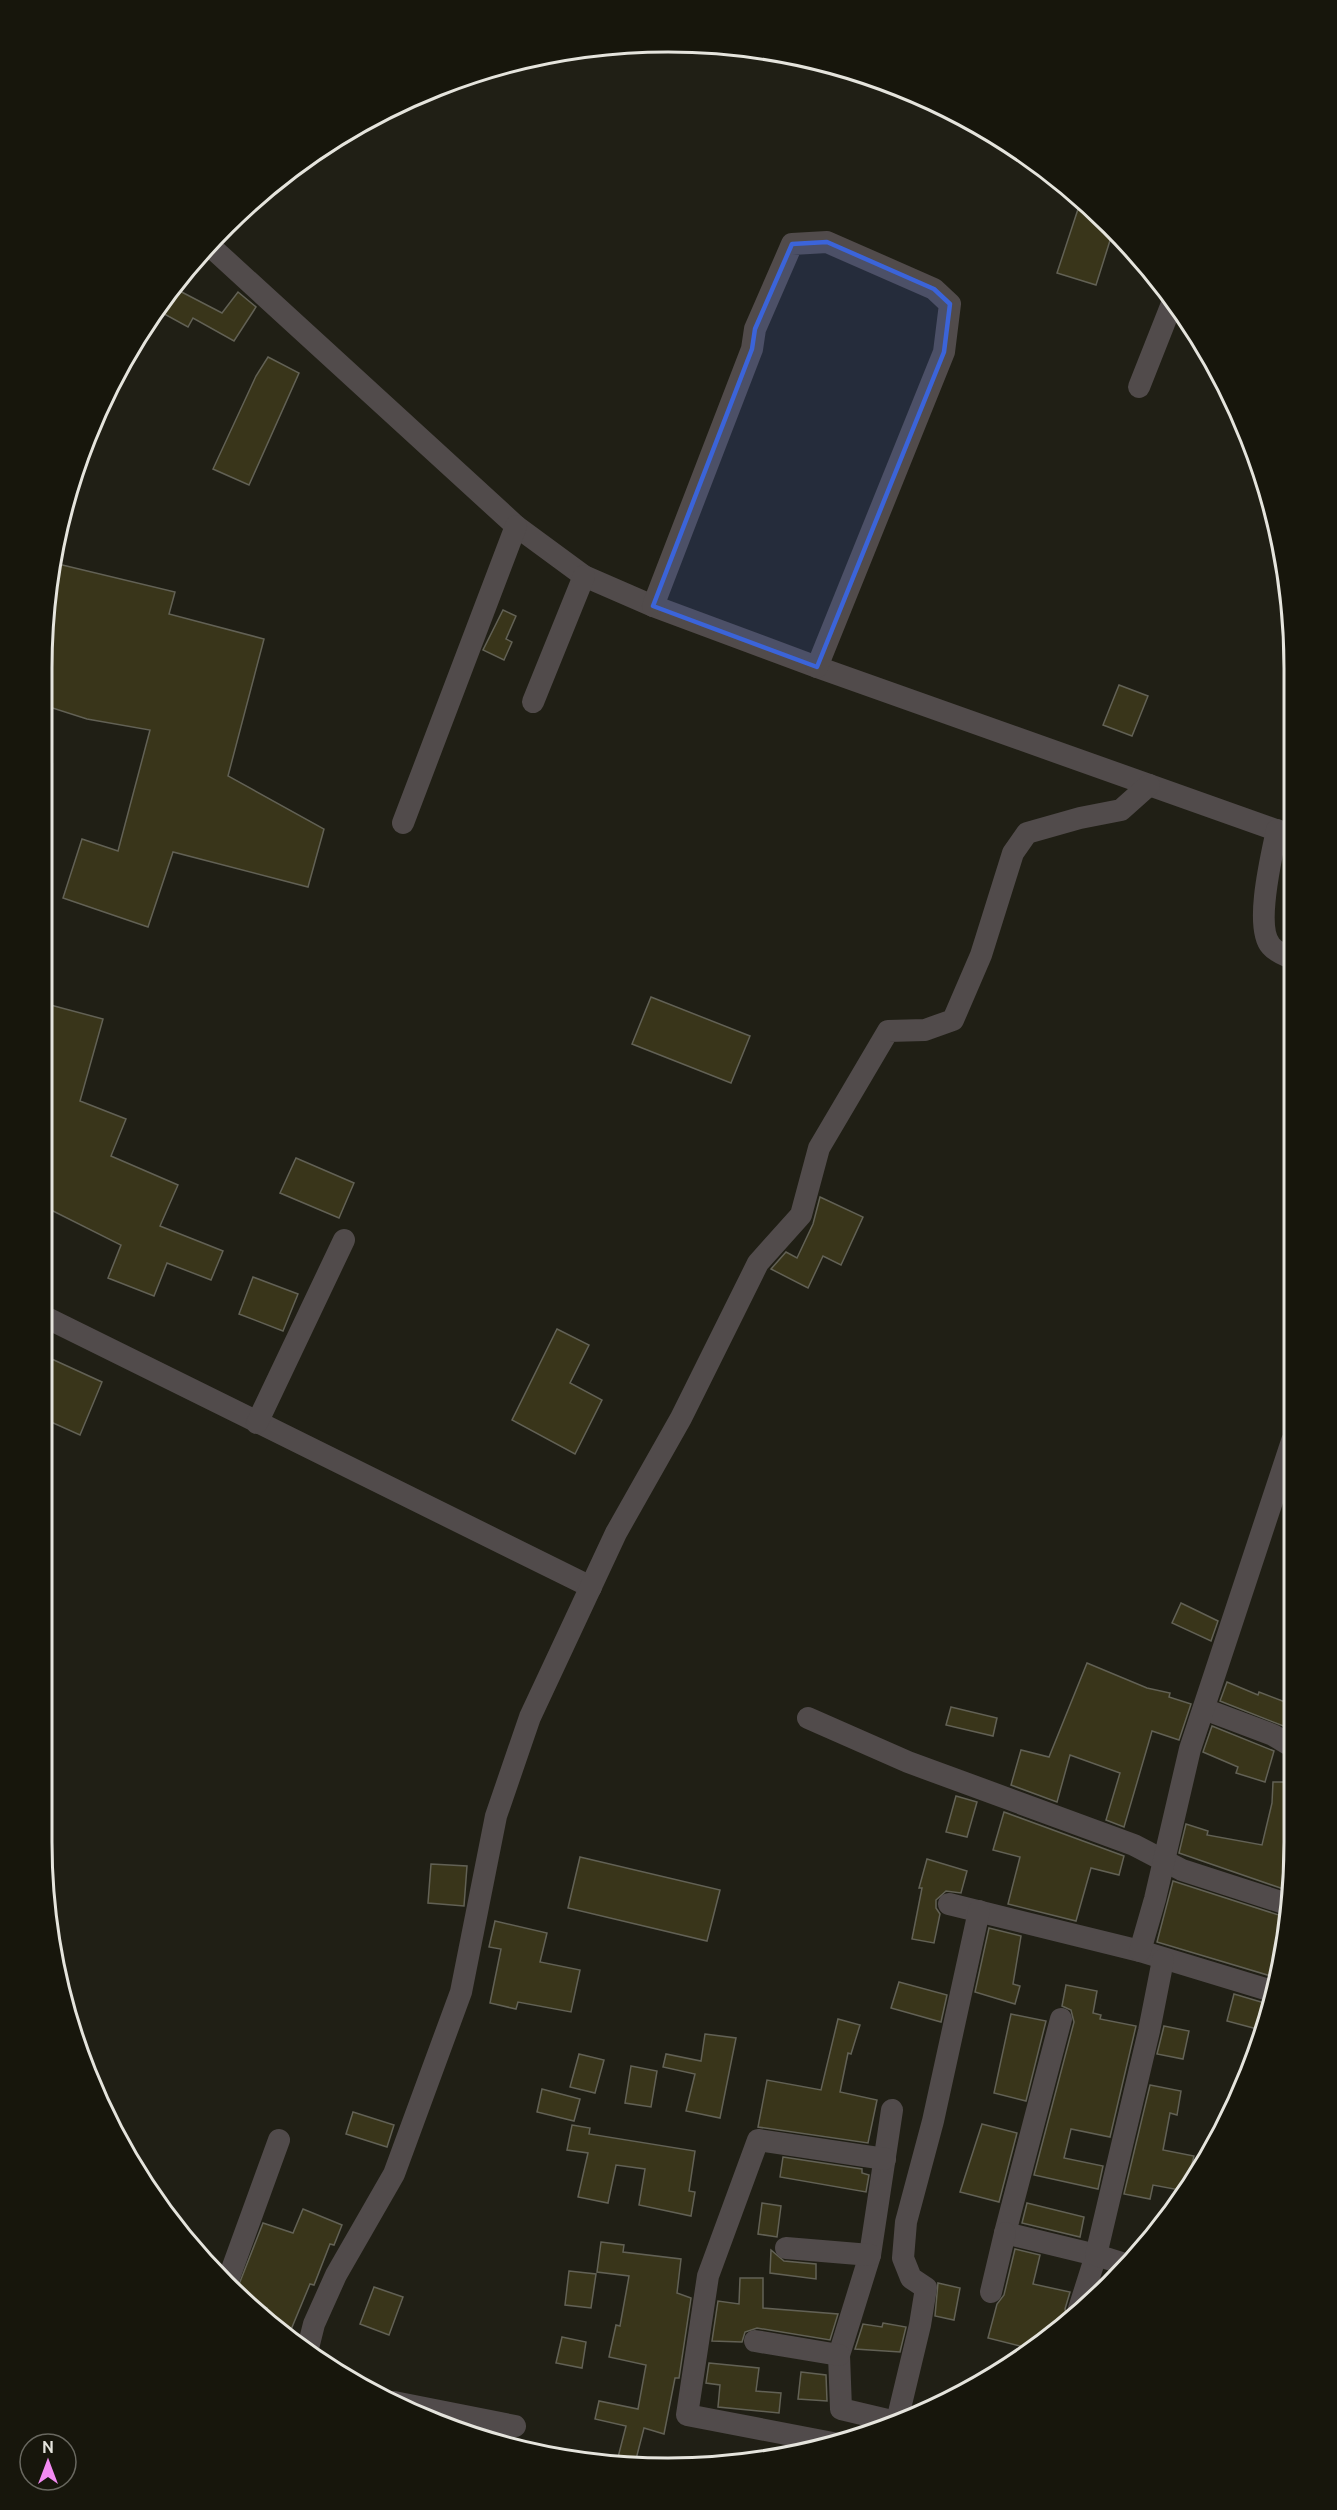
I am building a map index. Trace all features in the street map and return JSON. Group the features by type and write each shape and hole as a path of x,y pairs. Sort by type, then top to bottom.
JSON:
{"street":[{"path":"653,606 752,349 755,328 792,244 827,242 934,289 950,304 944,352 818,667"},
{"path":"216,251 516,525 585,576 653,606 818,667 1283,832 1265,907 1266,935 1270,945 1284,954"},
{"path":"1139,387 1169,310"},
{"path":"403,823 516,525"},
{"path":"533,702 585,576"},
{"path":"310,2342 314,2324 336,2275 394,2174 461,1992 496,1816 530,1717 616,1533 681,1418 758,1263 801,1215 819,1148 888,1031 926,1030 953,1020 981,954 1014,853 1027,833 1122,810 1149,785"},
{"path":"257,1423 344,1240"},
{"path":"52,1320 591,1587"},
{"path":"1140,1951 1190,1749 1284,1465"},
{"path":"1204,1709 1273,1735 1284,1742"},
{"path":"808,1718 908,1762 1134,1845 1182,1870 1281,1902"},
{"path":"949,1904 1140,1951 1163,1960 1267,1990"},
{"path":"898,2413 920,2325 926,2288 911,2278 903,2258 906,2222 933,2121 979,1911"},
{"path":"1082,2298 1096,2255 1149,2031 1163,1960"},
{"path":"991,2292 1061,2019"},
{"path":"840,2433 839,2355 870,2255 892,2110"},
{"path":"230,2274 279,2140"},
{"path":"816,2440 687,2415 708,2276 758,2140 885,2159"},
{"path":"1005,2233 1118,2262"},
{"path":"786,2248 870,2255"},
{"path":"755,2342 839,2355"},
{"path":"429,2409 515,2426"},
{"path":"841,2409 882,2419"}],"highlighted area":[{"path":"827,242 934,289 950,304 944,352 817,667 653,606 752,349 755,329 792,244"}],"building":[{"path":"1078,208 1110,240 1096,285 1057,273"},
{"path":"182,292 222,313 238,292 256,307 234,341 193,318 188,327 165,314"},
{"path":"268,357 299,373 249,485 213,469 256,376"},
{"path":"61,565 175,592 169,614 264,639 228,776 324,829 308,887 173,852 148,927 63,898 82,839 118,851 150,730 87,719 52,708 54,628"},
{"path":"503,610 516,616 506,639 512,642 504,660 483,650"},
{"path":"1119,685 1148,696 1132,736 1103,725"},
{"path":"651,997 750,1036 731,1083 632,1044"},
{"path":"52,1005 103,1019 80,1101 126,1119 111,1156 178,1185 160,1226 223,1251 211,1280 167,1263 154,1296 108,1278 121,1245 52,1210"},
{"path":"296,1158 354,1183 339,1218 280,1193"},
{"path":"820,1197 863,1217 841,1265 823,1256 808,1288 771,1269 786,1252 797,1258 813,1224"},
{"path":"253,1277 298,1294 283,1331 239,1314"},
{"path":"557,1329 589,1345 570,1383 602,1400 575,1454 512,1420"},
{"path":"52,1359 102,1382 80,1435 52,1422"},
{"path":"1181,1603 1218,1621 1211,1641 1172,1623"},
{"path":"1087,1663 1147,1688 1170,1693 1169,1697 1191,1704 1179,1740 1152,1731 1124,1827 1106,1820 1120,1773 1070,1755 1057,1802 1011,1785 1021,1750 1049,1757"},
{"path":"1227,1682 1258,1695 1259,1692 1284,1702 1284,1726 1220,1701"},
{"path":"951,1707 997,1718 993,1736 946,1725"},
{"path":"1212,1726 1274,1751 1265,1782 1236,1773 1238,1767 1203,1752"},
{"path":"1273,1782 1284,1782 1282,1889 1179,1853 1186,1824 1208,1831 1207,1835 1262,1845 1272,1803"},
{"path":"956,1796 977,1802 967,1837 946,1832"},
{"path":"1004,1812 1124,1856 1119,1875 1091,1868 1076,1921 1008,1904 1020,1857 993,1850"},
{"path":"580,1857 720,1890 707,1941 568,1908"},
{"path":"927,1859 967,1871 961,1893 946,1891 936,1900 936,1908 940,1914 934,1943 912,1939 922,1888 919,1888"},
{"path":"431,1864 467,1866 464,1906 428,1903"},
{"path":"1173,1881 1280,1915 1270,1976 1157,1942"},
{"path":"495,1921 547,1933 540,1962 580,1970 571,2012 518,2002 516,2009 490,2003 501,1949 489,1947"},
{"path":"989,1928 1021,1936 1013,1984 1020,1986 1015,2004 975,1992"},
{"path":"899,1982 947,1995 941,2022 891,2008"},
{"path":"1066,1985 1097,1991 1093,2013 1101,2015 1100,2019 1136,2026 1110,2137 1071,2129 1064,2158 1103,2166 1098,2189 1034,2175 1074,2022 1071,2010 1062,2006"},
{"path":"1234,1994 1263,2003 1256,2029 1227,2021"},
{"path":"1011,2014 1046,2021 1026,2101 994,2093"},
{"path":"838,2019 860,2025 851,2054 848,2053 840,2092 877,2100 868,2143 758,2127 767,2080 821,2090"},
{"path":"1164,2026 1189,2031 1183,2059 1157,2054"},
{"path":"705,2034 736,2038 720,2118 686,2111 695,2074 663,2067 666,2054 701,2061"},
{"path":"579,2054 604,2060 595,2093 570,2087"},
{"path":"631,2066 657,2071 651,2107 625,2103"},
{"path":"1150,2085 1181,2091 1177,2115 1170,2113 1163,2150 1194,2156 1191,2168 1177,2189 1153,2185 1150,2199 1124,2194"},
{"path":"542,2089 580,2099 574,2121 537,2112"},
{"path":"353,2112 394,2125 387,2147 346,2134"},
{"path":"982,2124 1017,2133 999,2202 960,2192"},
{"path":"572,2125 590,2128 589,2134 695,2151 689,2191 695,2192 691,2216 639,2205 645,2169 616,2165 608,2203 578,2197 588,2153 567,2150"},
{"path":"783,2157 862,2169 862,2173 869,2175 866,2192 780,2177"},
{"path":"762,2203 781,2206 777,2237 758,2234"},
{"path":"1027,2203 1084,2217 1080,2237 1022,2223"},
{"path":"303,2209 342,2225 334,2245 330,2244 314,2285 310,2284 292,2328 239,2283 263,2223 293,2233"},
{"path":"601,2242 624,2245 623,2252 681,2259 677,2293 691,2298 679,2378 675,2378 664,2434 644,2428 637,2456 619,2455 626,2426 595,2419 599,2401 638,2409 646,2365 609,2357 616,2325 620,2326 629,2276 597,2272"},
{"path":"1015,2249 1040,2255 1033,2284 1070,2292 1066,2312 1021,2346 988,2338 997,2304 1004,2295"},
{"path":"771,2250 784,2261 816,2264 816,2279 770,2273"},
{"path":"569,2271 596,2274 591,2308 565,2305"},
{"path":"740,2278 763,2278 763,2308 838,2314 830,2340 757,2328 745,2332 742,2342 712,2341 718,2301 739,2304"},
{"path":"938,2283 960,2288 954,2320 935,2316"},
{"path":"374,2287 403,2297 389,2335 360,2324"},
{"path":"883,2323 906,2327 900,2352 855,2349 863,2324 882,2327"},
{"path":"562,2337 586,2342 582,2368 556,2363"},
{"path":"709,2363 759,2368 756,2391 781,2393 779,2413 718,2407 720,2385 706,2383"},
{"path":"801,2372 826,2375 827,2401 798,2399"}]}
